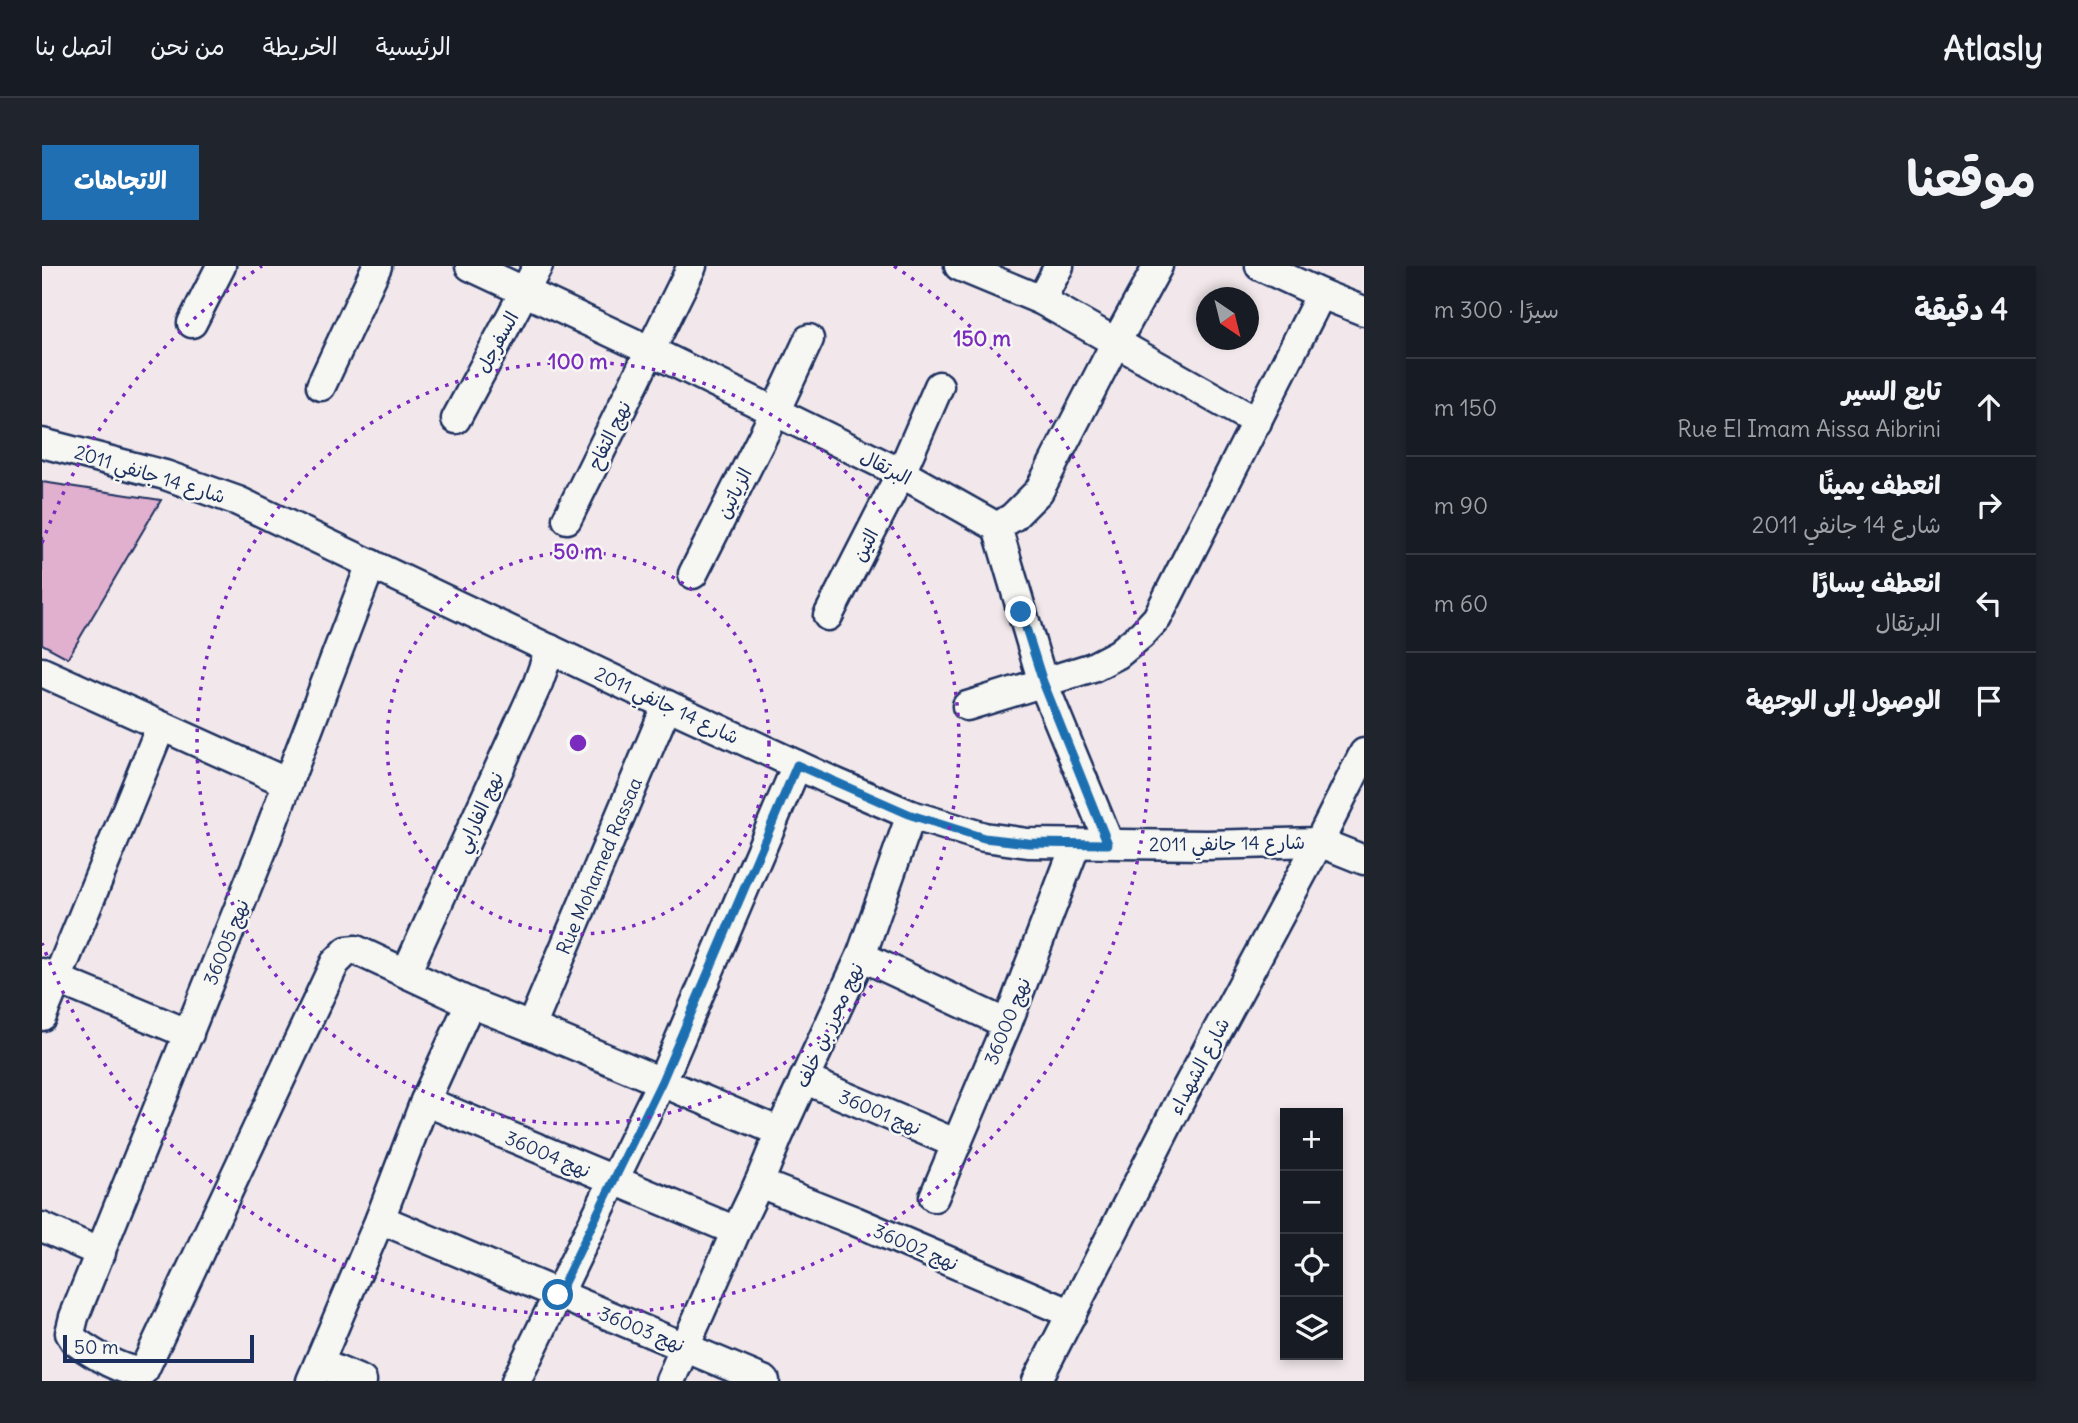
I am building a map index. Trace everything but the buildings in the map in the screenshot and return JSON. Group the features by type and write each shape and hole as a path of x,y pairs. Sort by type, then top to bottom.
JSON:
{"street":[{"path":"192,323 221,266"},
{"path":"321,386 377,266"},
{"name":"البرتقال","path":"470,266 901,473 997,527"},
{"name":"السفرجل","path":"456,419 538,266"},
{"name":"نهج التفاح","path":"567,519 692,266"},
{"path":"959,266 1041,300 1257,422"},
{"path":"1041,300 1059,266"},
{"path":"1108,844 1043,682 997,527 1013,517 1039,491 1158,266"},
{"path":"1260,266 1364,311"},
{"path":"967,706 1093,667 1118,654 1157,618 1321,294"},
{"name":"الزياتين","path":"693,574 809,339"},
{"name":"التين","path":"828,616 901,473 939,386"},
{"name":"شارع 14 جانفي 2011","path":"42,443 165,475 238,501 797,765 911,815 984,838 1028,843 1076,844 1319,842"},
{"name":"نهج 36005","path":"371,564 288,783 74,1317 70,1334 75,1341 126,1370 136,1373 144,1370 335,963 347,950 356,950 406,973"},
{"name":"نهج الفارابي","path":"406,973 538,683 550,649"},
{"path":"42,672 288,783"},
{"name":"Rue Mohamed Rassaa","path":"531,1027 667,705"},
{"path":"42,1016 49,976 161,726"},
{"name":"شارع الشهداء","path":"1037,1381 1183,1096 1364,754"},
{"path":"516,1381 662,1081 797,765"},
{"name":"نهج محرز بن خلف","path":"670,1381 860,956 911,815"},
{"path":"1319,842 1364,860"},
{"name":"نهج 36000","path":"933,1197 1007,1024 1076,844"},
{"path":"860,956 1007,1024"},
{"path":"406,973 470,1003 780,1132"},
{"path":"49,976 189,1034"},
{"path":"362,1381 315,1372 432,1105 470,1003"},
{"name":"نهج 36001","path":"804,1079 957,1144"},
{"name":"نهج 36004","path":"432,1105 736,1231"},
{"name":"نهج 36002","path":"759,1183 1072,1314"},
{"name":"نهج 36003","path":"380,1219 765,1381"},
{"path":"42,1227 101,1253"}],"route":[{"path":"558,1295 662,1081 797,765 911,815 984,838 1028,843 1108,844 1043,682 1021,612"}]}
